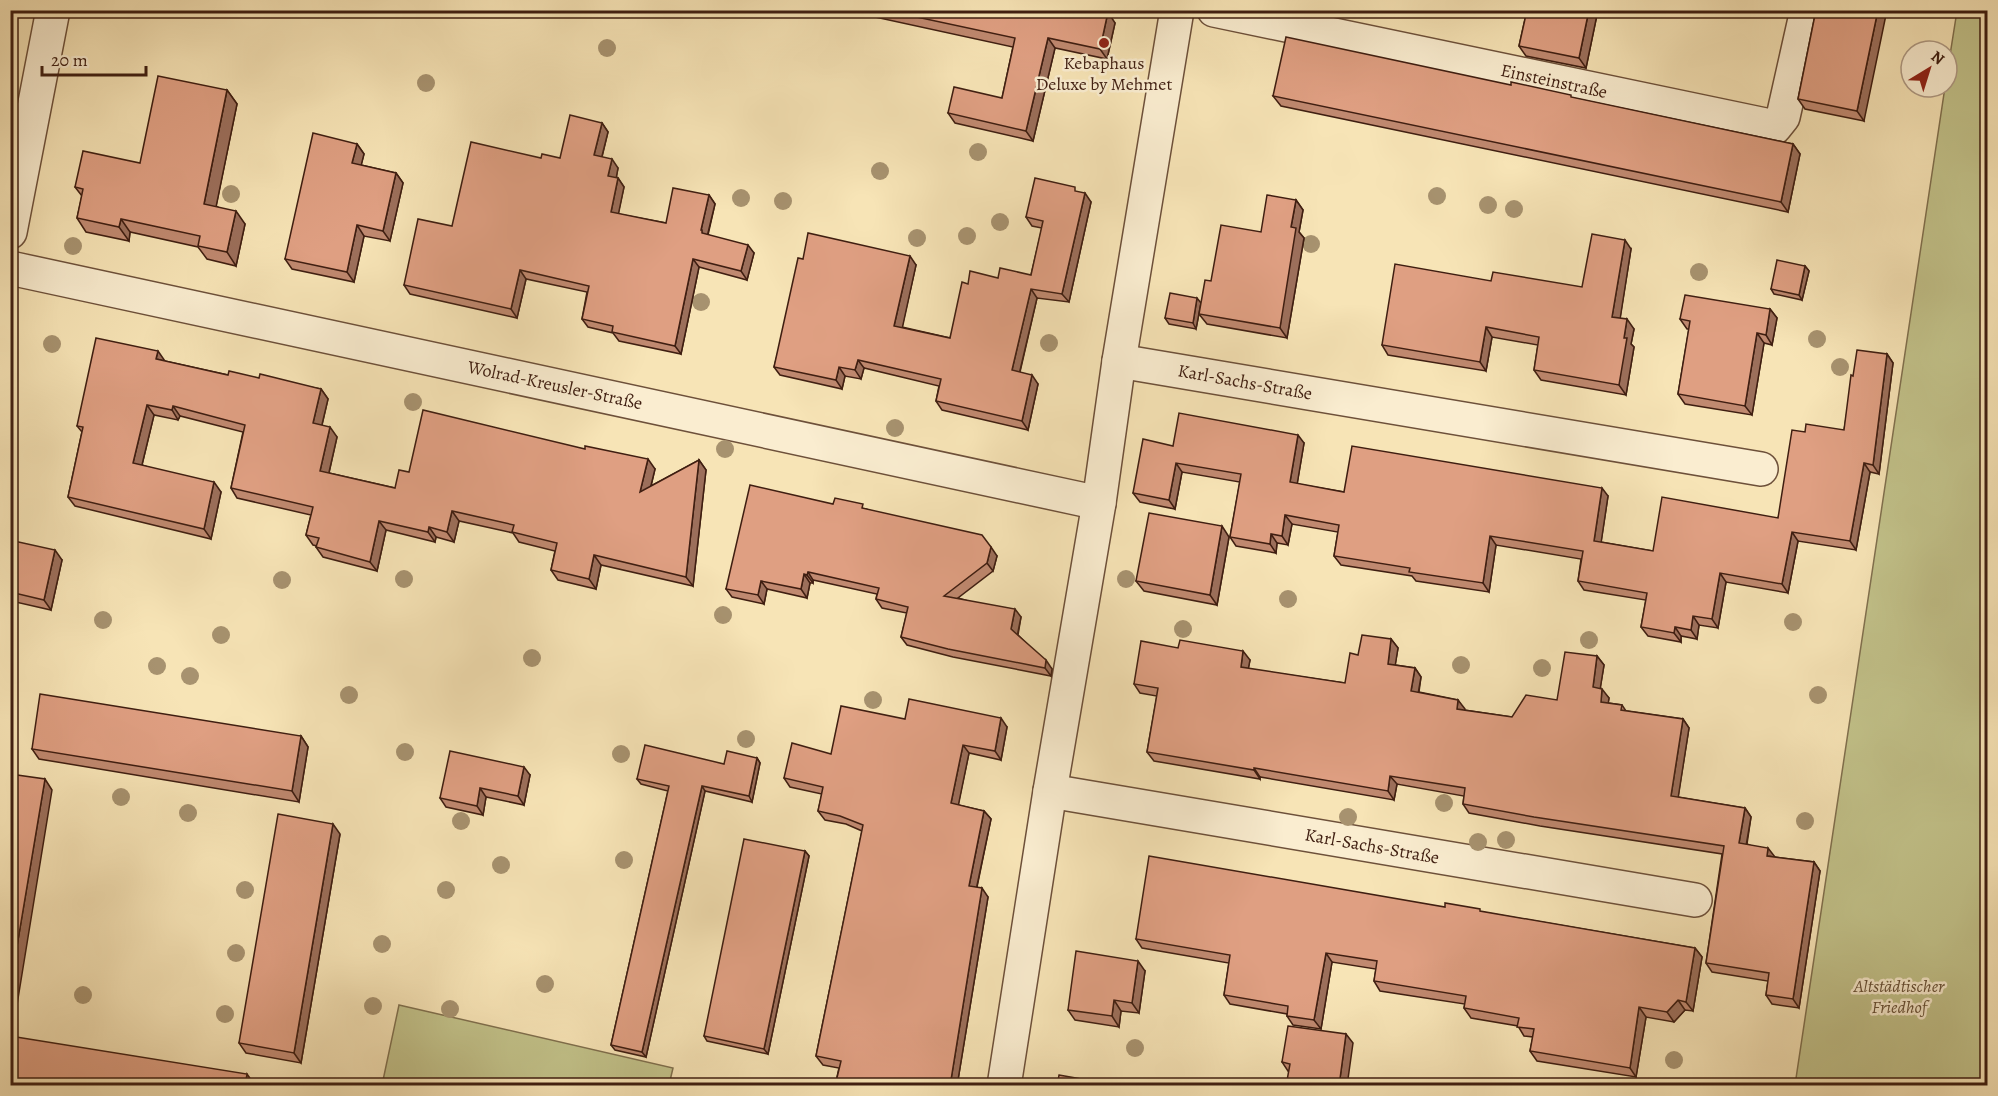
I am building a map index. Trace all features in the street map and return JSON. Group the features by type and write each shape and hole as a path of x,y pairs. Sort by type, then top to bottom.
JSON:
{"street":[{"path":"10,232 53,10"},
{"path":"1004,1086 1050,791 1100,502 1119,361 1177,10"},
{"name":"Einsteinstraße","path":"1214,10 1775,127 1783,117 1807,10"},
{"name":"Wolrad-Kreusler-Straße","path":"10,268 1100,502"},
{"name":"Karl-Sachs-Straße","path":"1119,361 1761,469"},
{"name":"Karl-Sachs-Straße","path":"1050,791 1695,900"}],"green space":[{"name":"Altstädtischer Friedhof","path":"1957,11 1988,11 1987,1085 1795,1085 1943,99 1959,99 1959,39 1953,39"},
{"path":"399,1005 673,1068 669,1085 382,1085"}],"building":[{"path":"884,10 1099,10 1108,12 1100,49 1048,38 1026,131 948,113 954,87 1002,98 1015,38"},
{"path":"1527,10 1589,10 1579,58 1519,46"},
{"path":"1816,10 1878,10 1857,111 1798,99"},
{"path":"1286,37 1511,85 1511,82 1793,144 1781,202 1273,96"},
{"path":"158,76 227,90 204,204 236,211 227,252 198,246 200,236 121,219 119,227 77,218 83,189 75,187 83,151 140,163"},
{"path":"570,115 602,123 594,155 612,159 608,176 618,178 611,212 666,223 673,188 709,195 702,233 748,245 741,271 693,259 675,346 612,332 613,326 582,319 589,286 520,270 511,309 404,285 418,219 452,226 471,142 541,158 542,154 560,158"},
{"path":"313,133 357,144 352,163 396,173 383,231 357,225 347,272 285,259"},
{"path":"1035,178 1075,187 1075,191 1085,193 1062,294 1031,289 1012,370 1032,375 1022,421 936,401 941,379 858,360 855,370 839,367 836,380 774,367 798,258 803,259 808,233 910,256 894,326 950,338 962,282 968,284 970,271 998,278 1000,268 1031,275 1043,221 1026,217"},
{"path":"1267,195 1296,200 1291,227 1296,228 1280,328 1199,314 1205,280 1211,281 1221,225 1261,232"},
{"path":"1592,234 1625,240 1612,317 1627,319 1624,338 1627,338 1619,385 1534,370 1539,337 1486,327 1480,362 1382,345 1395,264 1491,281 1493,272 1582,287"},
{"path":"1777,260 1805,266 1799,295 1771,289"},
{"path":"1170,293 1197,298 1193,323 1165,318"},
{"path":"1685,295 1770,309 1766,335 1757,333 1745,406 1678,394 1690,321 1680,319"},
{"path":"96,338 158,351 156,359 228,375 229,371 259,378 260,374 321,389 313,423 330,427 320,471 395,488 399,470 409,472 423,410 585,449 585,446 648,459 640,492 699,460 686,577 594,555 589,579 551,570 557,543 512,532 514,525 452,511 447,532 429,527 428,532 379,521 370,562 316,547 319,538 306,535 313,507 231,488 245,425 173,406 172,410 147,405 133,463 214,482 204,529 68,497 83,427 77,426"},
{"path":"1857,350 1887,354 1873,465 1864,463 1850,541 1792,532 1782,584 1720,573 1712,619 1693,616 1691,630 1675,627 1674,633 1641,627 1647,593 1578,581 1583,551 1490,536 1483,583 1409,572 1410,568 1334,556 1339,525 1285,515 1282,536 1271,534 1270,544 1230,537 1241,474 1176,463 1169,500 1133,493 1143,439 1173,446 1179,413 1298,435 1290,482 1344,492 1352,446 1602,488 1594,541 1653,551 1662,497 1778,518 1792,430 1805,432 1806,424 1844,430 1851,375 1853,376"},
{"path":"750,485 833,504 835,498 863,504 862,508 982,535 991,547 987,563 944,596 1015,609 1011,629 1046,660 1045,668 948,649 901,637 908,607 876,599 879,588 808,572 807,575 804,574 801,589 761,581 758,595 726,589"},
{"path":"1149,513 1222,526 1210,595 1136,581"},
{"path":"14,541 55,550 44,600 10,592 10,558"},
{"path":"1362,635 1391,639 1388,664 1415,668 1411,691 1458,700 1457,709 1512,717 1526,695 1557,700 1565,652 1597,656 1593,687 1602,689 1601,702 1622,705 1621,710 1683,719 1671,796 1745,808 1739,843 1768,848 1767,856 1814,862 1793,999 1766,995 1769,973 1706,963 1724,846 1463,804 1465,788 1390,776 1388,791 1147,752 1158,688 1134,684 1141,641 1178,648 1180,640 1243,651 1241,667 1345,683 1350,653 1358,655"},
{"path":"40,694 301,736 292,791 32,749"},
{"path":"909,699 1001,718 995,751 963,745 951,803 984,811 969,886 982,888 950,1086 835,1086 841,1061 816,1056 863,825 818,811 823,787 784,778 792,743 831,754 841,706 905,719"},
{"path":"645,745 724,764 727,751 757,758 749,796 702,786 642,1052 611,1045 669,786 637,779"},
{"path":"450,751 524,767 518,796 480,788 477,806 440,798"},
{"path":"10,774 45,779 10,988"},
{"path":"278,814 333,824 294,1053 239,1043"},
{"path":"744,839 805,851 764,1049 704,1036"},
{"path":"1149,856 1445,907 1445,903 1695,948 1686,1002 1678,1000 1667,1012 1639,1007 1630,1068 1530,1051 1534,1029 1517,1027 1519,1018 1464,1008 1466,996 1374,981 1377,961 1326,953 1314,1020 1287,1016 1288,1006 1224,995 1230,955 1136,939"},
{"path":"1076,951 1138,961 1132,1003 1114,1000 1112,1016 1068,1010"},
{"path":"1288,1026 1346,1034 1339,1086 1286,1086 1290,1064 1282,1062"},
{"path":"10,1036 247,1074 245,1086 10,1086"},
{"path":"1059,1075 1121,1086 1057,1086"}],"place":[{"name":"Kebaphaus Deluxe by Mehmet","path":"1104,43"}]}
